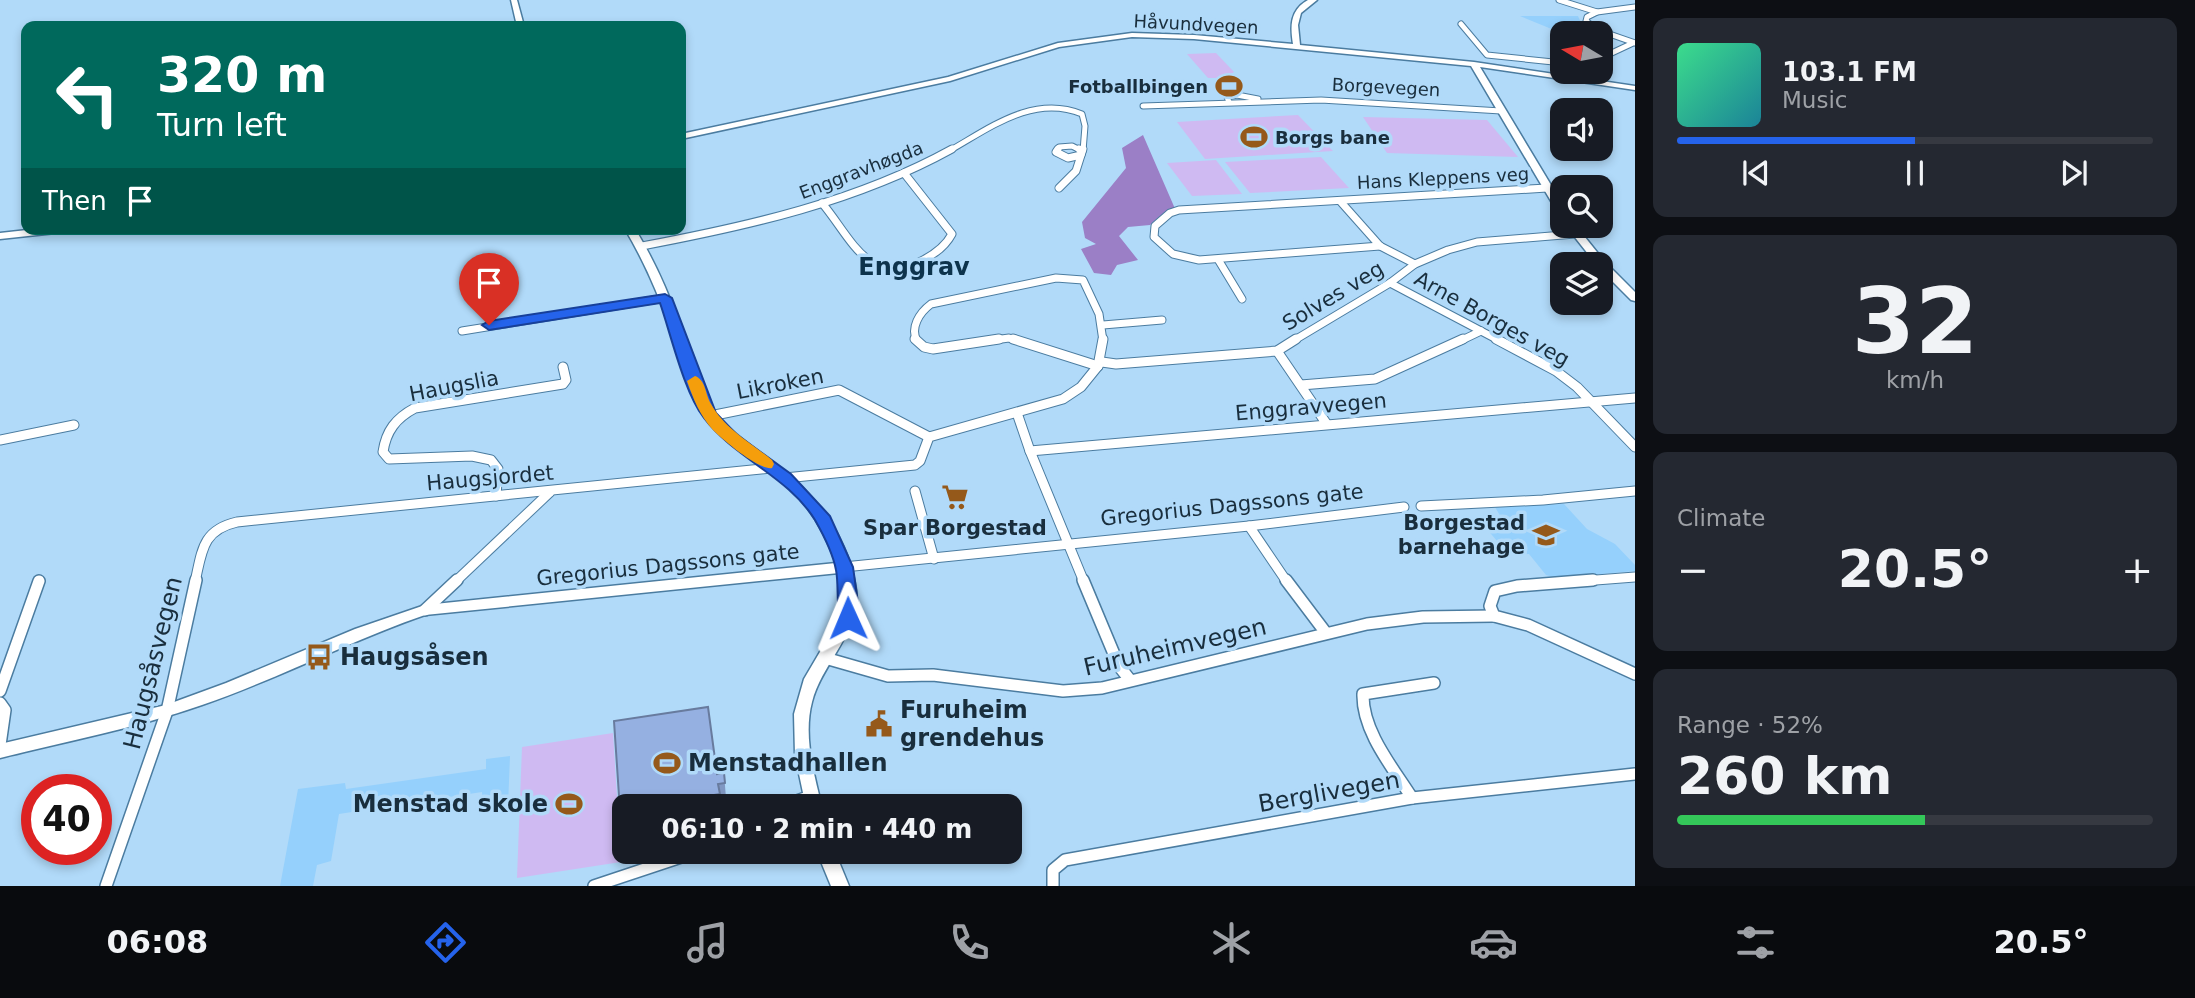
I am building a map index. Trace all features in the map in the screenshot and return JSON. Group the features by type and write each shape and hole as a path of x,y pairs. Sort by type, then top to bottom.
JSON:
{"main road":[{"path":"514,0 520,21"},
{"path":"1297,48 1296,13 1304,4 1314,0"},
{"name":"Håvundvegen","path":"686,136 941,81 1048,48 1132,35 1177,36 1474,64 1635,88"},
{"path":"1474,64 1550,193"},
{"path":"0,236 21,234"},
{"path":"1580,238 1591,252"},
{"path":"1613,276 1635,298"},
{"path":"812,794 802,734 802,712 809,686 848,618 845,567"},
{"name":"Gregorius Dagssons gate","path":"0,751 167,710 288,666 398,618 425,610 845,567"},
{"path":"831,864 840,886"}],"street":[{"path":"1559,0 1597,12"},
{"path":"1634,43 1590,25 1587,17 1597,12 1635,7"},
{"path":"1461,24 1476,46 1487,55 1550,62"},
{"path":"1614,52 1634,43"},
{"name":"Borgevegen","path":"1143,106 1228,101 1336,101 1501,111"},
{"name":"Enggravhøgda","path":"642,247 734,228 822,203 904,173 1018,112 1041,106 1064,107 1082,114 1085,121 1082,153 1076,171 1059,187"},
{"path":"822,203 865,260 882,268 895,269 914,265 942,248 952,234 904,173"},
{"name":"Hans Kleppens veg","path":"1380,246 1219,261 1173,254 1154,237 1155,226 1170,213 1179,210 1547,188"},
{"name":"Hans Kleppens veg","path":"1340,201 1380,246 1415,264"},
{"name":"Solves veg","path":"1103,325 1083,280 1056,278 940,301 926,307 914,328 914,334 918,344 933,349 1001,338 1020,340 1101,364 1277,351 1390,283 1415,264 1448,250 1477,242 1550,233"},
{"path":"634,235 665,298 703,404 710,416 731,438 785,478 821,516 845,567"},
{"path":"1219,261 1242,299"},
{"name":"Arne Borges veg","path":"1390,283 1556,370 1635,447"},
{"path":"462,331 665,298"},
{"path":"785,478 915,465 920,461 929,437 1049,404 1077,391 1101,364 1105,348 1103,325 1162,320"},
{"path":"1301,385 1375,379 1389,375 1481,331"},
{"path":"1277,351 1326,423"},
{"name":"Haugslia","path":"496,496 498,468 492,460 478,456 406,461 389,459 383,452 387,432 402,414 415,408 563,384 566,380 563,367"},
{"name":"Likroken","path":"710,416 839,390 929,437"},
{"name":"Enggravvegen","path":"1030,451 1635,398"},
{"path":"1017,413 1030,451 1119,666 1130,680"},
{"path":"0,440 74,425"},
{"name":"Haugsjordet","path":"213,530 223,524 252,519 550,492 771,468"},
{"path":"915,491 934,559"},
{"path":"1421,506 1543,500 1635,491"},
{"path":"425,610 550,492"},
{"name":"Gregorius Dagssons gate","path":"845,567 1404,508"},
{"path":"1249,526 1303,607 1326,632"},
{"name":"Haugsåsvegen","path":"106,886 167,710 204,543 213,530"},
{"path":"1494,616 1490,606 1495,591 1517,586 1635,576"},
{"path":"0,691 39,582"},
{"name":"Furuheimvegen","path":"825,659 888,677 933,676 1063,691 1102,688 1326,632 1423,617 1494,616 1528,625 1635,674"},
{"path":"1412,798 1370,725 1361,703 1363,694 1434,683"},
{"path":"0,704 5,710 0,745"},
{"name":"Berglivegen","path":"1053,886 1050,875 1053,867 1065,860 1412,798 1635,774"},
{"path":"594,886 661,864"}],"shaded area":[{"path":"1520,16 1578,16 1580,21 1550,21 1550,28"},
{"path":"1216,53 1234,72 1225,78 1208,78 1187,54"},
{"name":"Borgs bane","path":"1298,115 1333,151 1205,159 1177,122"},
{"path":"1363,117 1487,120 1518,157 1387,153"},
{"path":"1143,135 1176,211 1160,216 1150,225 1128,227 1119,236 1138,260 1117,265 1111,275 1094,273 1081,249 1096,244 1085,238 1082,222 1126,168 1122,148"},
{"path":"1321,157 1349,188 1250,193 1225,162"},
{"path":"1216,160 1242,194 1192,196 1167,163"},
{"name":"Borgestad barnehage","path":"1564,504 1587,529 1615,544 1635,565 1635,571 1556,578 1546,575 1529,554 1500,556 1489,543 1497,541 1481,522 1502,519 1495,507"},
{"name":"Menstad skole","path":"613,733 617,794 612,794 612,863 517,878 522,747"},
{"path":"510,756 508,806 483,809 482,792 339,814 331,861 317,865 313,886 280,886 298,789 345,783 346,789 486,769 486,759"}],"building":[{"name":"Menstadhallen","path":"708,707 717,774 724,773 725,783 718,784 720,794 619,794 614,721"}],"slow traffic":[{"path":"695,381 703,404 718,426 766,464"}],"place":[{"name":"Fotballbingen","path":"1229,86"},
{"name":"Borgs bane","path":"1254,137"},
{"name":"Spar Borgestad","path":"955,497"},
{"name":"Borgestad barnehage","path":"1546,535"},
{"name":"Haugsåsen","path":"319,657"},
{"name":"Furuheim grendehus","path":"879,724"},
{"name":"Menstadhallen","path":"667,763"},
{"name":"Menstad skole","path":"569,804"}],"district":[{"name":"Enggrav","path":"914,267"}],"route":[{"path":"489,325 665,298 703,404 710,416 731,438 785,478 811,502 821,516 845,567 848,618"}]}
